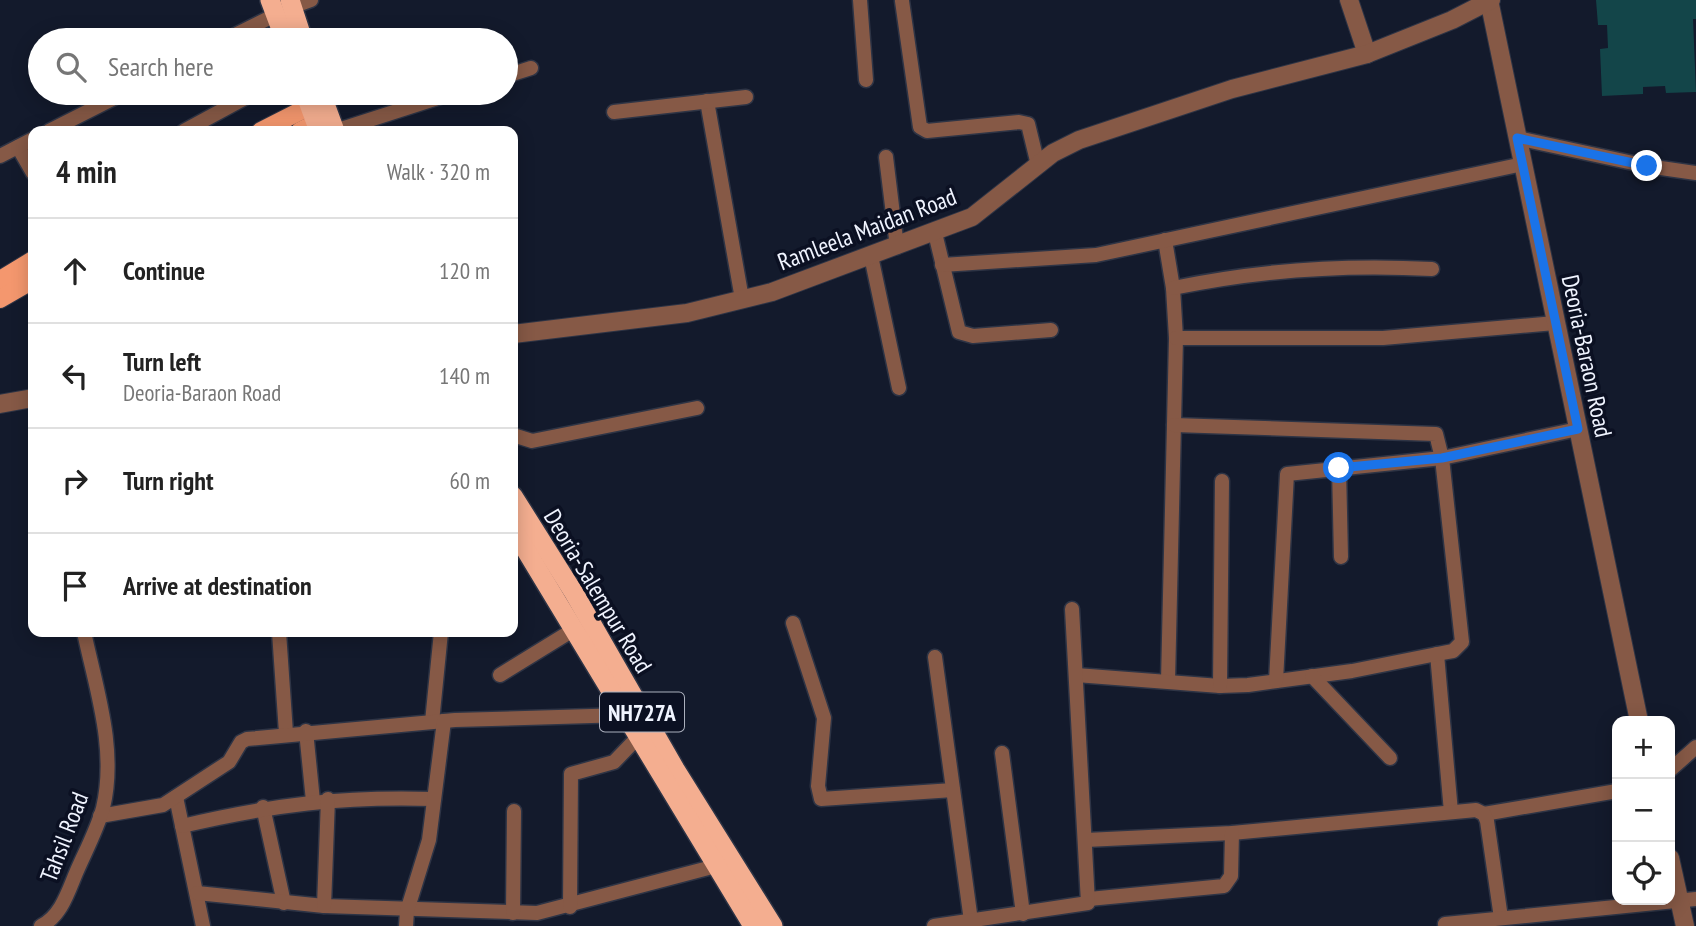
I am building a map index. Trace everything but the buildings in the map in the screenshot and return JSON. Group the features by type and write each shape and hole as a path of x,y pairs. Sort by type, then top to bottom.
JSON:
{"highway":[{"path":"282,5 284,28"},
{"path":"282,5 296,28"},
{"name":"Deoria-Salempur Road","path":"518,504 574,593 675,769 773,926"},
{"name":"Deoria-Salempur Road","path":"518,537 753,926"}],"main road":[{"path":"279,126 319,115"},
{"path":"0,279 28,263"},
{"path":"0,299 28,283"}],"street":[{"path":"245,28 282,5 311,0"},
{"path":"860,0 866,80"},
{"path":"1349,0 1367,54"},
{"name":"Ramleela Maidan Road","path":"518,333 687,313 742,299 871,256 972,217 1053,153 1079,140 1232,89 1367,54 1452,20 1490,0"},
{"name":"Deoria-Baraon Road","path":"1490,0 1638,716"},
{"path":"902,2 919,127 927,131 1019,122 1028,124 1038,165"},
{"path":"518,72 531,68"},
{"path":"614,112 746,97"},
{"path":"707,101 742,299"},
{"path":"59,126 100,105"},
{"path":"193,126 232,105"},
{"path":"319,115 380,105"},
{"path":"1517,138 1647,166 1696,173"},
{"path":"0,156 28,142"},
{"path":"18,147 28,164"},
{"path":"886,158 897,247"},
{"path":"942,265 1068,258 1522,164"},
{"path":"935,233 959,332 974,336 1051,330"},
{"path":"1165,240 1173,288 1177,338 1168,681"},
{"path":"871,256 899,388"},
{"path":"1173,288 1276,270 1354,266 1432,269"},
{"path":"1177,338 1383,338 1555,323"},
{"path":"0,404 28,399"},
{"path":"518,437 532,441 696,408"},
{"path":"1076,675 1220,686 1312,676 1437,654 1453,651 1462,642 1439,437 1432,433 1351,433 1174,425"},
{"path":"1276,681 1287,474 1442,458 1578,429"},
{"path":"1339,468 1341,556"},
{"path":"1220,686 1222,481"},
{"path":"934,926 1086,905 1089,899 1072,609"},
{"path":"793,624 824,718 818,786 821,799 953,790"},
{"path":"500,674 573,630"},
{"name":"Tahsil Road","path":"41,926 55,914 64,900 100,816 107,782 109,750 85,637"},
{"path":"279,637 286,733"},
{"path":"407,918 429,840 434,799 441,637"},
{"path":"1437,654 1451,812"},
{"path":"935,657 971,921"},
{"path":"1312,676 1390,758"},
{"path":"100,816 150,809 176,797 229,762 241,742 247,738 438,722 625,715"},
{"path":"306,731 313,801"},
{"path":"570,907 570,774 614,762 638,737"},
{"path":"1675,766 1696,747"},
{"path":"1002,753 1023,914"},
{"path":"1483,814 1612,792"},
{"path":"176,797 203,926"},
{"path":"183,825 263,807 328,799 434,799"},
{"path":"324,906 328,799"},
{"path":"263,807 284,903"},
{"path":"1086,840 1232,833 1476,810 1483,814 1487,821 1501,918"},
{"path":"513,914 514,811"},
{"path":"1089,899 1224,886 1231,876 1232,833"},
{"path":"197,893 324,906 407,918 513,914 570,907 716,866"},
{"path":"1675,869 1688,899 1685,926"},
{"path":"1445,925 1688,899"}],"shaded area":[{"path":"1596,0 1696,0 1696,19 1693,19 1696,92 1666,93 1665,86 1643,87 1643,94 1602,96 1600,49 1608,48 1607,25 1598,25"}],"route":[{"path":"1339,468 1442,458 1578,429 1517,138 1647,166"}]}
